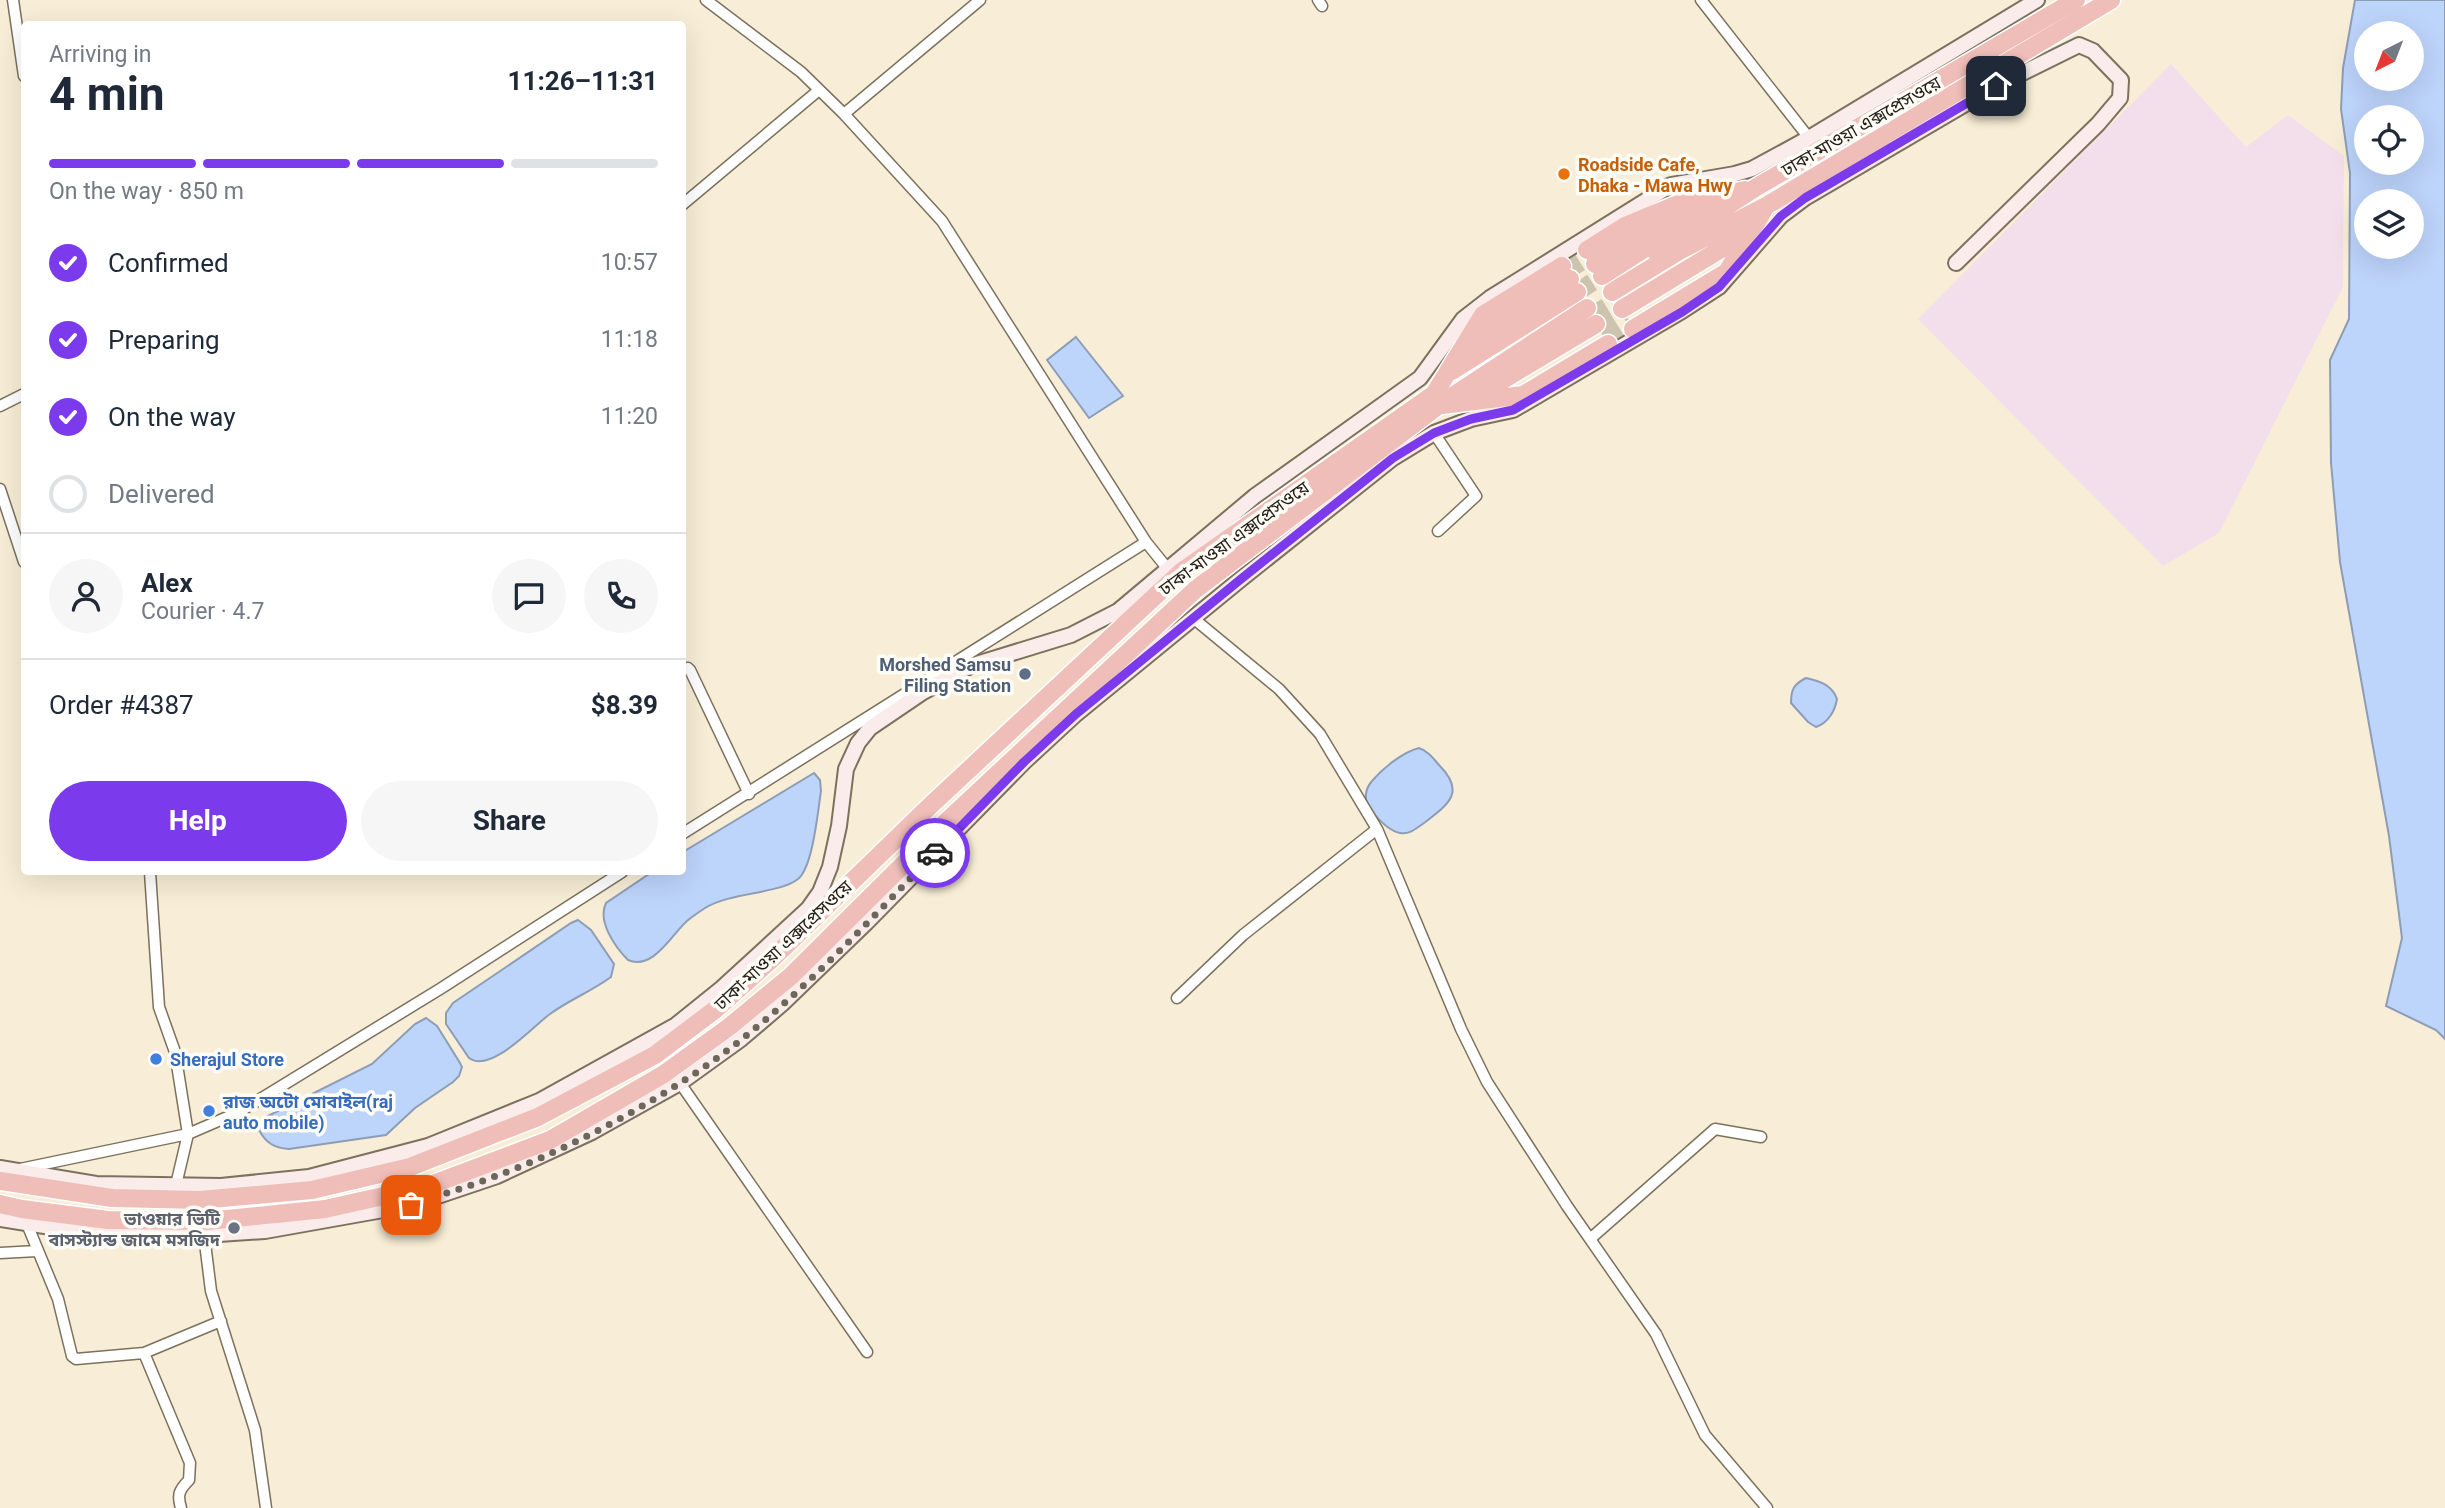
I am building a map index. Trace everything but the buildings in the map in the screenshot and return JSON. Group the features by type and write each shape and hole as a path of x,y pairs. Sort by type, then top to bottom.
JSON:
{"highway":[{"name":"ঢাকা-মাওয়া এক্সপ্রেসওয়ে","path":"1610,289 1755,188 2076,0"},
{"name":"ঢাকা-মাওয়া এক্সপ্রেসওয়ে","path":"1610,289 1752,231 2111,0"},
{"name":"ঢাকা-মাওয়া এক্সপ্রেসওয়ে","path":"1610,289 1625,226 1683,202 1755,188"},
{"name":"ঢাকা-মাওয়া এক্সপ্রেসওয়ে","path":"1610,289 1720,195"},
{"name":"ঢাকা-মাওয়া এক্সপ্রেসওয়ে","path":"1610,289 1720,195"},
{"name":"ঢাকা-মাওয়া এক্সপ্রেসওয়ে","path":"1610,289 1679,251 1752,231"},
{"name":"ঢাকা-মাওয়া এক্সপ্রেসওয়ে","path":"1610,289 1752,231"},
{"name":"ঢাকা-মাওয়া এক্সপ্রেসওয়ে","path":"1448,401 1450,367 1471,335 1585,305"},
{"name":"ঢাকা-মাওয়া এক্সপ্রেসওয়ে","path":"1450,367 1585,305"},
{"name":"ঢাকা-মাওয়া এক্সপ্রেসওয়ে","path":"1448,401 1497,398 1585,305"},
{"name":"ঢাকা-মাওয়া এক্সপ্রেসওয়ে","path":"0,1204 108,1220 207,1221 325,1209 428,1186 550,1140 664,1074 729,1027 791,976 948,820 1196,589 1448,401 1585,305"},
{"name":"ঢাকা-মাওয়া এক্সপ্রেসওয়ে","path":"4,1173 112,1198 200,1200 312,1190 410,1167 538,1117 655,1055 716,1009 773,958 942,794 1181,572 1448,401 1585,305"}],"street":[{"path":"13,0 21,55"},
{"path":"706,0 801,72 844,114 942,221 1146,542 1167,568"},
{"path":"844,114 980,0"},
{"path":"1701,0 1809,138"},
{"path":"4,1173 96,1184 221,1186 309,1177 428,1146 539,1101 676,1025 722,988 808,909 820,892 832,857 846,769 858,743 870,728 923,691 970,666 1071,635 1098,623 1144,591 1167,568 1255,496 1420,378 1463,319 1490,298 1671,185 1752,169 1809,138 2038,0"},
{"path":"0,1219 57,1228 204,1235 265,1231 411,1205 497,1176 593,1132 680,1083 741,1039 782,1004 866,923 1024,762 1076,714 1393,458 1434,433 1471,419 1513,410 1553,389 1719,287 1781,216 1805,198 1996,86 2079,45 2092,51 2121,80 2120,98 2098,124 1956,263"},
{"path":"686,202 820,90"},
{"path":"0,406 21,396"},
{"path":"1434,433 1476,496 1438,531"},
{"path":"0,489 21,553"},
{"path":"686,832 1146,542"},
{"path":"1193,618 1279,688 1320,734 1377,828 1461,1029 1487,1082 1656,1334 1705,1435 1767,1508"},
{"path":"686,668 691,670 749,794"},
{"path":"1177,998 1243,935 1377,828"},
{"path":"150,875 159,1007 174,1052 188,1134 176,1185"},
{"path":"4,1173 188,1134 239,1112 440,989 617,875"},
{"path":"680,1083 867,1352"},
{"path":"1590,1239 1715,1129 1761,1137"},
{"path":"27,1224 58,1299 74,1358 144,1353 221,1321"},
{"path":"204,1235 211,1291 255,1430 266,1508"},
{"path":"0,1253 37,1251"},
{"path":"144,1353 190,1463 189,1480 180,1489 178,1496 181,1508"}],"shaded area":[{"path":"2171,64 2246,147 2288,115 2344,156 2343,287 2219,533 2163,566 1918,319"}],"water":[{"path":"2355,0 2445,0 2445,1039 2436,1030 2386,1006 2402,938 2389,836 2340,562 2331,463 2330,360 2349,319 2350,173 2341,109 2343,68"},
{"path":"1076,337 1123,396 1089,418 1047,360"},
{"path":"1806,678 1825,684 1837,699 1830,716 1816,727 1791,703 1794,688"},
{"path":"1419,748 1430,755 1447,774 1453,790 1447,803 1433,816 1413,831 1400,833 1380,821 1367,803 1366,792 1372,781 1387,766"},
{"path":"814,773 820,780 821,791 811,851 808,863 798,879 779,888 728,899 705,908 687,921 654,956 637,962 628,960 613,941 606,926 606,903 648,875 686,875 686,850"},
{"path":"578,920 591,930 614,964 611,977 550,1014 500,1054 489,1060 469,1058 446,1024 446,1013 453,1003"},
{"path":"426,1018 437,1026 460,1063 462,1067 459,1076 415,1108 386,1135 289,1149 271,1144 262,1135 259,1130 262,1119 372,1064 415,1024"}],"tunnel":[{"path":"1565,272 1590,256"},
{"path":"1577,292 1602,276"},
{"path":"1591,316 1617,300"},
{"path":"1600,331 1626,315"},
{"path":"1608,344 1633,329"}],"way so far":[{"path":"411,1205 497,1176 593,1132 680,1083 741,1039 782,1004 935,853"}],"place":[{"name":"Roadside Cafe, Dhaka - Mawa Hwy","path":"1564,174"},
{"name":"Morshed Samsu Filing Station","path":"1025,674"},
{"name":"Sherajul Store","path":"156,1059"},
{"name":"রাজ অটো মোবাইল(raj auto mobile)","path":"209,1111"},
{"name":"ভাওয়ার ভিটি বাসস্ট্যান্ড জামে মসজিদ","path":"234,1228"}],"route":[{"path":"935,853 1024,762 1076,714 1393,458 1434,433 1471,419 1513,410 1682,312 1719,287 1781,216 1805,198 1996,86"}]}
